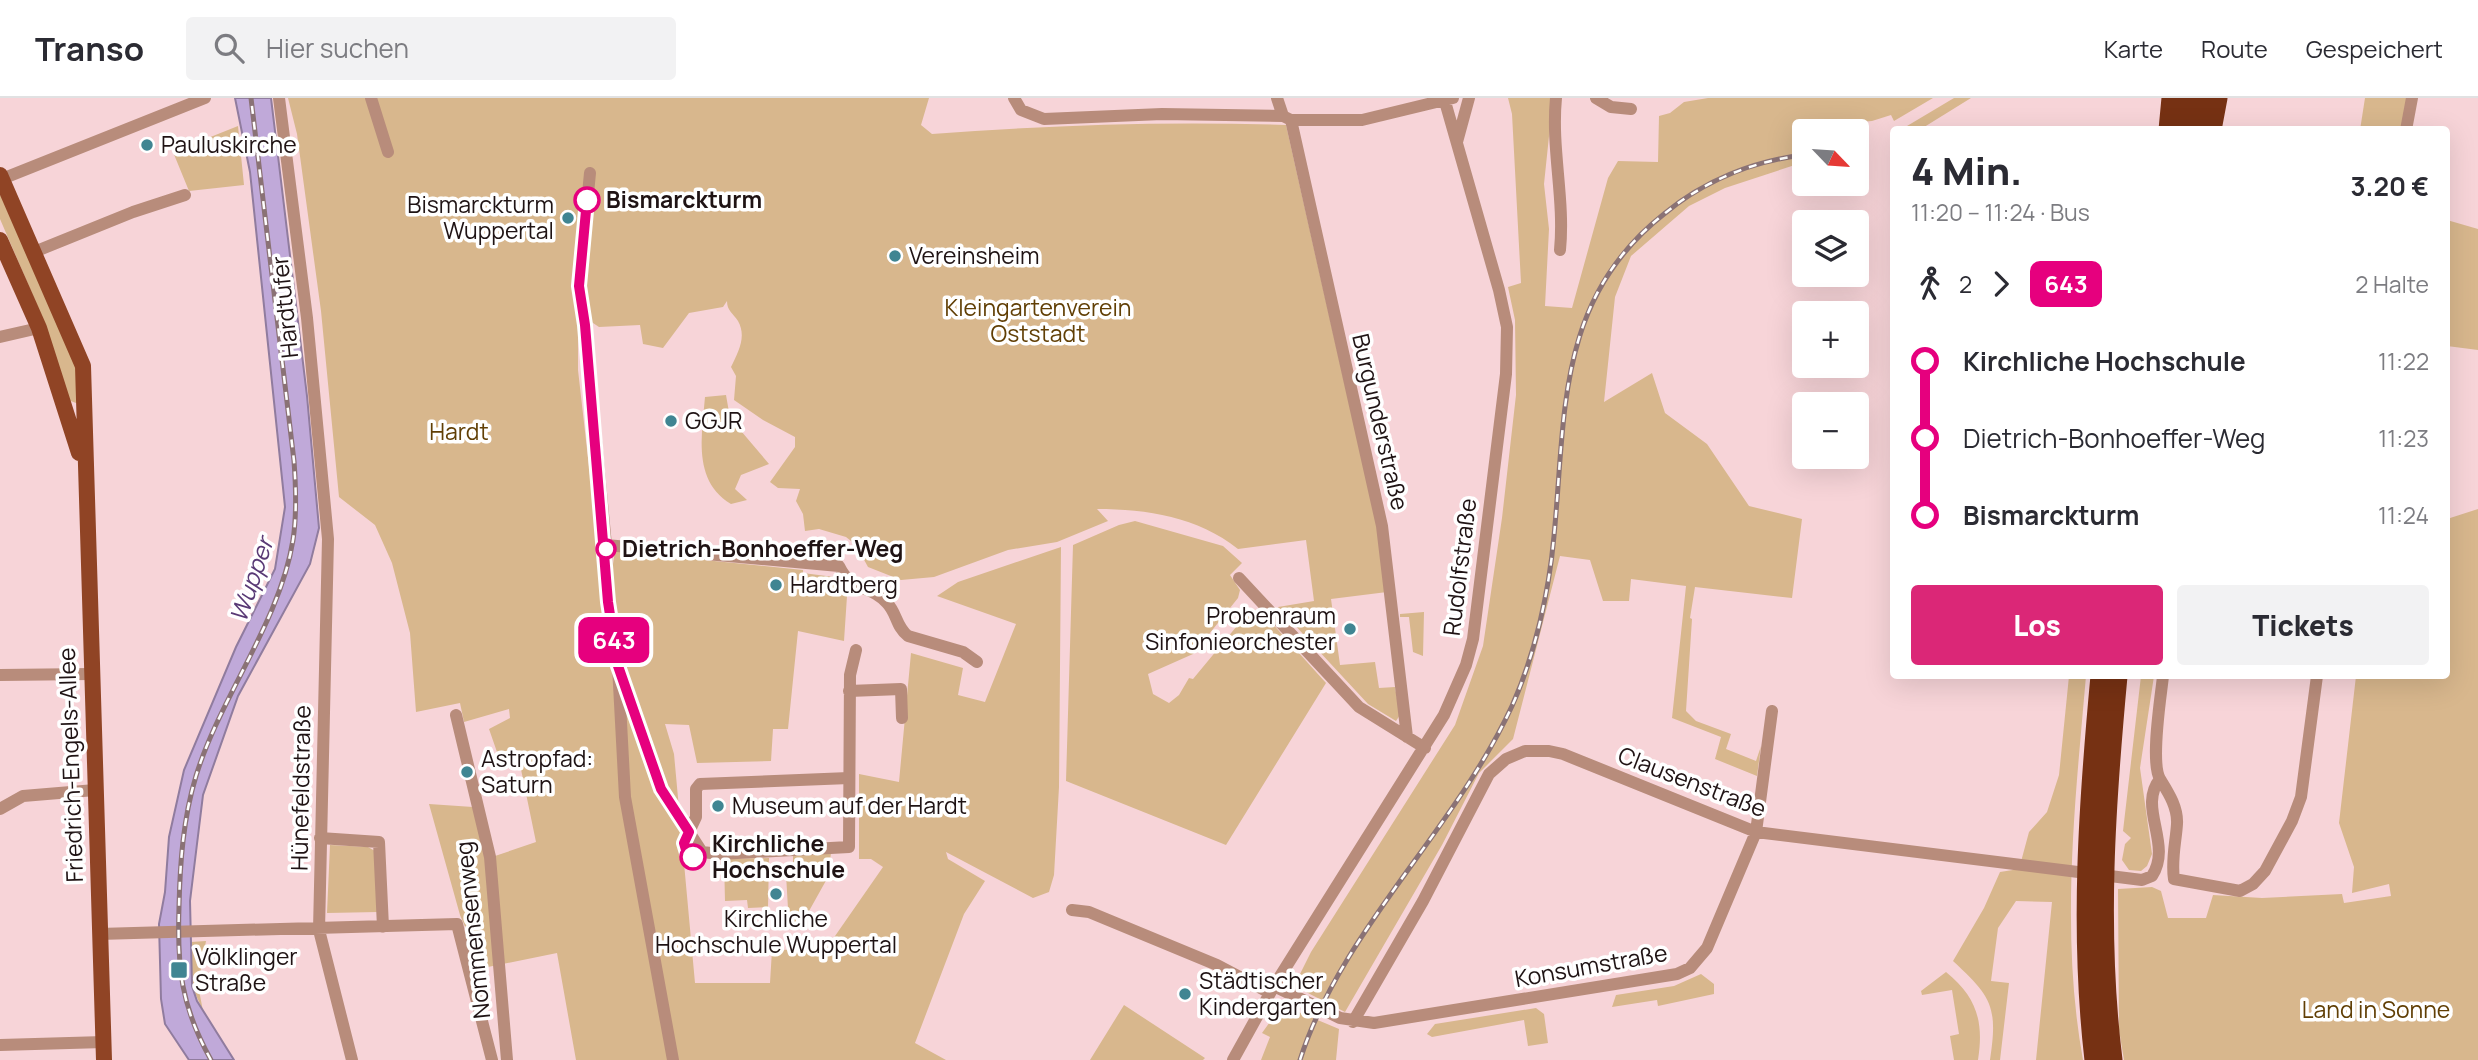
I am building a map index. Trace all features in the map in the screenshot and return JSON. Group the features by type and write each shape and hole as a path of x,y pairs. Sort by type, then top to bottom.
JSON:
{"highway":[{"path":"2168,126 2171,98"},
{"path":"2182,126 2186,98"},
{"path":"2200,126 2204,98"},
{"path":"2213,126 2218,98"},
{"path":"2094,1060 2087,974 2095,864 2100,679"},
{"path":"2095,864 2118,679"},
{"path":"2094,885 2113,1060"}],"main road":[{"name":"Friedrich-Engels-Allee","path":"1,177 81,359 85,397 84,469 104,1060"},
{"name":"Friedrich-Engels-Allee","path":"0,240 39,328 84,469"},
{"path":"64,403 78,408 85,397"}],"street":[{"path":"1,177 205,98"},
{"name":"Hardtufer","path":"279,98 295,207 326,513"},
{"path":"371,98 388,152"},
{"path":"1014,98 1021,110 1044,120 1162,114 1362,120 1447,99"},
{"name":"Burgunderstraße","path":"1277,98 1287,118 1384,536 1407,737"},
{"path":"1457,145 1469,98"},
{"path":"1556,98 1553,129 1560,184 1560,250"},
{"path":"1596,98 1611,107 1631,109"},
{"path":"2407,126 2412,98"},
{"name":"Rudolfstraße","path":"1233,1060 1272,990 1425,748 1455,692 1473,639 1507,348 1499,290 1457,145 1447,99"},
{"path":"590,173 579,296 585,325 606,545 608,602 618,666 625,797 673,1060"},
{"path":"34,252 133,212 185,195"},
{"path":"0,337 39,328"},
{"name":"Hünefeldstraße","path":"326,513 319,930 352,1060"},
{"path":"606,545 839,566 854,586 885,600 901,631 908,636 963,652 977,662"},
{"path":"1239,578 1359,707 1425,748"},
{"path":"618,666 661,789 702,852 720,854 851,845 849,691 852,660 856,650"},
{"path":"0,675 91,674"},
{"path":"2163,679 2157,724 2160,779 2170,793 2177,824 2173,838 2174,879 2240,891 2260,878 2273,859 2301,797 2317,679"},
{"path":"849,691 901,689 902,718"},
{"name":"Konsumstraße","path":"1272,990 1347,1020 1385,1022 1677,974 1690,968 1707,948 1756,832 1772,711"},
{"name":"Nommensenweg","path":"456,715 490,857 508,1060"},
{"name":"Clausenstraße","path":"1347,1020 1423,901 1489,774 1515,754 1538,750 1563,754 1756,832 2142,880 2152,876 2159,861 2158,831 2150,798 2160,779"},
{"path":"689,832 695,825 696,789 700,784 849,778"},
{"path":"0,809 23,796 95,790"},
{"path":"320,838 379,842 383,926"},
{"path":"1072,910 1089,912 1272,990"},
{"path":"99,934 319,930 457,924 492,1060"},
{"path":"0,1045 104,1042"}],"green space":[{"path":"288,98 929,98 921,125 932,134 1109,125 1286,125 1378,531 1387,592 1331,599 1340,665 1375,662 1379,688 1395,687 1400,715 1396,721 1368,704 1278,607 1314,601 1306,540 1238,549 1223,538 1189,522 1153,513 1097,509 1108,521 1057,542 1008,550 934,577 901,580 868,567 856,545 846,537 819,529 805,531 803,514 796,501 800,489 778,488 770,482 795,447 795,437 734,400 736,376 731,367 742,333 727,301 723,307 689,313 663,348 643,344 640,325 599,327 578,313 578,370 592,493 602,552 613,564 615,551 803,570 803,573 834,577 847,596 844,641 798,631 788,729 773,729 771,761 697,763 689,725 665,724 674,754 695,983 770,983 772,950 826,949 883,867 871,859 859,859 859,774 899,782 911,653 963,668 958,695 985,702 1016,624 937,596 958,582 1061,547 1059,787 1054,875 1049,892 1033,898 946,852 948,859 985,881 964,914 915,1043 946,1060 576,1060 557,953 483,968 460,915 429,804 473,807 495,856 536,842 517,750 497,752 489,729 510,718 509,709 464,722 460,703 416,712 410,633 392,563 375,525 339,497 321,311 297,134"},
{"path":"1508,98 1553,98 1544,184 1549,229 1545,306 1572,308 1608,178 1618,161 1658,162 1659,116 1670,113 1684,102 1708,98 1933,98 1894,121 1891,115 1869,121 1869,119 1792,119 1792,166 1725,188 1689,206 1631,256 1615,297 1604,402 1652,373 1665,413 1707,444 1749,506 1802,519 1792,598 1695,587 1690,618 1686,711 1696,721 1731,734 1726,749 1756,761 1761,746 1757,776 1715,759 1721,737 1672,718 1686,586 1631,579 1629,601 1603,601 1590,560 1560,556 1513,739 1479,773 1442,845 1345,1012 1304,991 1298,978 1311,952 1455,725 1483,646 1502,518 1516,395 1515,320 1508,287 1521,283 1512,114"},
{"path":"1954,98 1971,98 1926,126 1907,126"},
{"path":"2365,98 2409,98 2403,126 2361,126"},
{"path":"238,126 244,185 189,191 173,152"},
{"path":"0,194 76,364 76,403 68,400 43,319 0,219"},
{"path":"2450,221 2478,229 2478,350 2450,346"},
{"path":"726,395 730,418 769,464 741,475 735,489 747,500 731,504 710,483 702,456 705,397"},
{"name":"Land in Sonne","path":"2478,509 2478,1060 2124,1060 2119,1030 2118,889 2152,887 2161,891 2168,918 2206,918 2213,895 2262,898 2342,894 2344,903 2391,896 2389,884 2352,893 2354,867 2339,823 2356,679 2450,679 2450,518"},
{"path":"1135,521 1223,546 1242,563 1230,575 1240,590 1238,598 1193,654 1148,674 1153,694 1169,703 1179,695 1189,678 1193,679 1251,609 1261,611 1326,683 1226,845 1066,781 1073,545"},
{"path":"1424,612 1423,656 1413,652 1409,617 1400,617 1400,614"},
{"path":"2069,679 2086,679 2074,820 2071,916 2072,965 2083,1060 2036,1060 2052,902 2016,901 1998,928 1991,981 2009,983 2000,1060 1990,1060 1993,1027 1989,1004 1976,984 1953,961 1984,908 2000,872 2019,869 2029,832 2047,812 2059,775"},
{"path":"2141,679 2154,679 2140,768 2152,854 2147,866 2141,871 2129,870 2122,860 2125,844 2131,838 2123,831"},
{"path":"330,845 368,847 375,851 378,912 327,913"},
{"path":"831,853 828,877 804,920 789,926 786,874 793,873 793,854"},
{"path":"769,858 768,907 748,908 747,900 725,901 724,859"},
{"path":"206,941 198,985 203,1011 192,986 191,942"},
{"path":"1946,972 1965,991 1976,1011 1980,1034 1978,1060 1954,1060 1950,1036 1959,1034 1952,990 1922,995 1921,991"},
{"path":"1701,974 1714,984 1714,994 1658,1006 1657,1000 1612,1007 1616,995 1674,986"},
{"path":"1124,1005 1205,1058 1090,1060"},
{"path":"1282,1005 1339,1029 1336,1060 1261,1060 1270,1037 1262,1033"},
{"path":"1536,1008 1544,1014 1548,1043 1528,1046 1524,1020 1432,1037 1427,1034 1435,1024"}],"shaded area":[{"path":"235,98 271,98 307,396 319,528 310,564 238,696 203,795 190,901 192,986 197,1001 234,1060 189,1060 165,1024 161,999 159,924 165,892 169,837 184,770 236,647 275,569 285,507 250,172"}],"railway":[{"path":"211,1060 193,1022 180,968 179,891 185,825 196,776 219,717 276,600 293,540 296,511 294,461 251,98"},
{"path":"1300,1060 1319,1013 1342,968 1461,795 1488,752 1520,686 1540,623 1549,579 1561,446 1573,361 1585,321 1603,283 1629,247 1679,202 1730,174 1792,157"}],"bus line":[{"name":"643","path":"587,200 579,296 585,325 606,545 608,602 618,666 661,789 689,832 684,843 687,853 693,857"}],"place":[{"name":"Pauluskirche","path":"147,145"},
{"name":"Bismarckturm","path":"587,200"},
{"name":"Bismarckturm Wuppertal","path":"568,218"},
{"name":"Vereinsheim","path":"895,256"},
{"name":"GGJR","path":"671,421"},
{"name":"Dietrich-Bonhoeffer-Weg","path":"606,549"},
{"name":"Hardtberg","path":"776,585"},
{"name":"Probenraum Sinfonieorchester","path":"1350,629"},
{"name":"Astropfad: Saturn","path":"467,772"},
{"name":"Museum auf der Hardt","path":"718,806"},
{"name":"Kirchliche Hochschule","path":"693,857"},
{"name":"Kirchliche Hochschule Wuppertal","path":"776,894"},
{"name":"Völklinger Straße","path":"179,970"},
{"name":"Städtischer Kindergarten","path":"1185,994"}],"park label":[{"name":"Kleingartenverein Oststadt","path":"1038,321"},
{"name":"Hardt","path":"459,432"}],"water label":[{"name":"Wupper","path":"252,580"}]}
